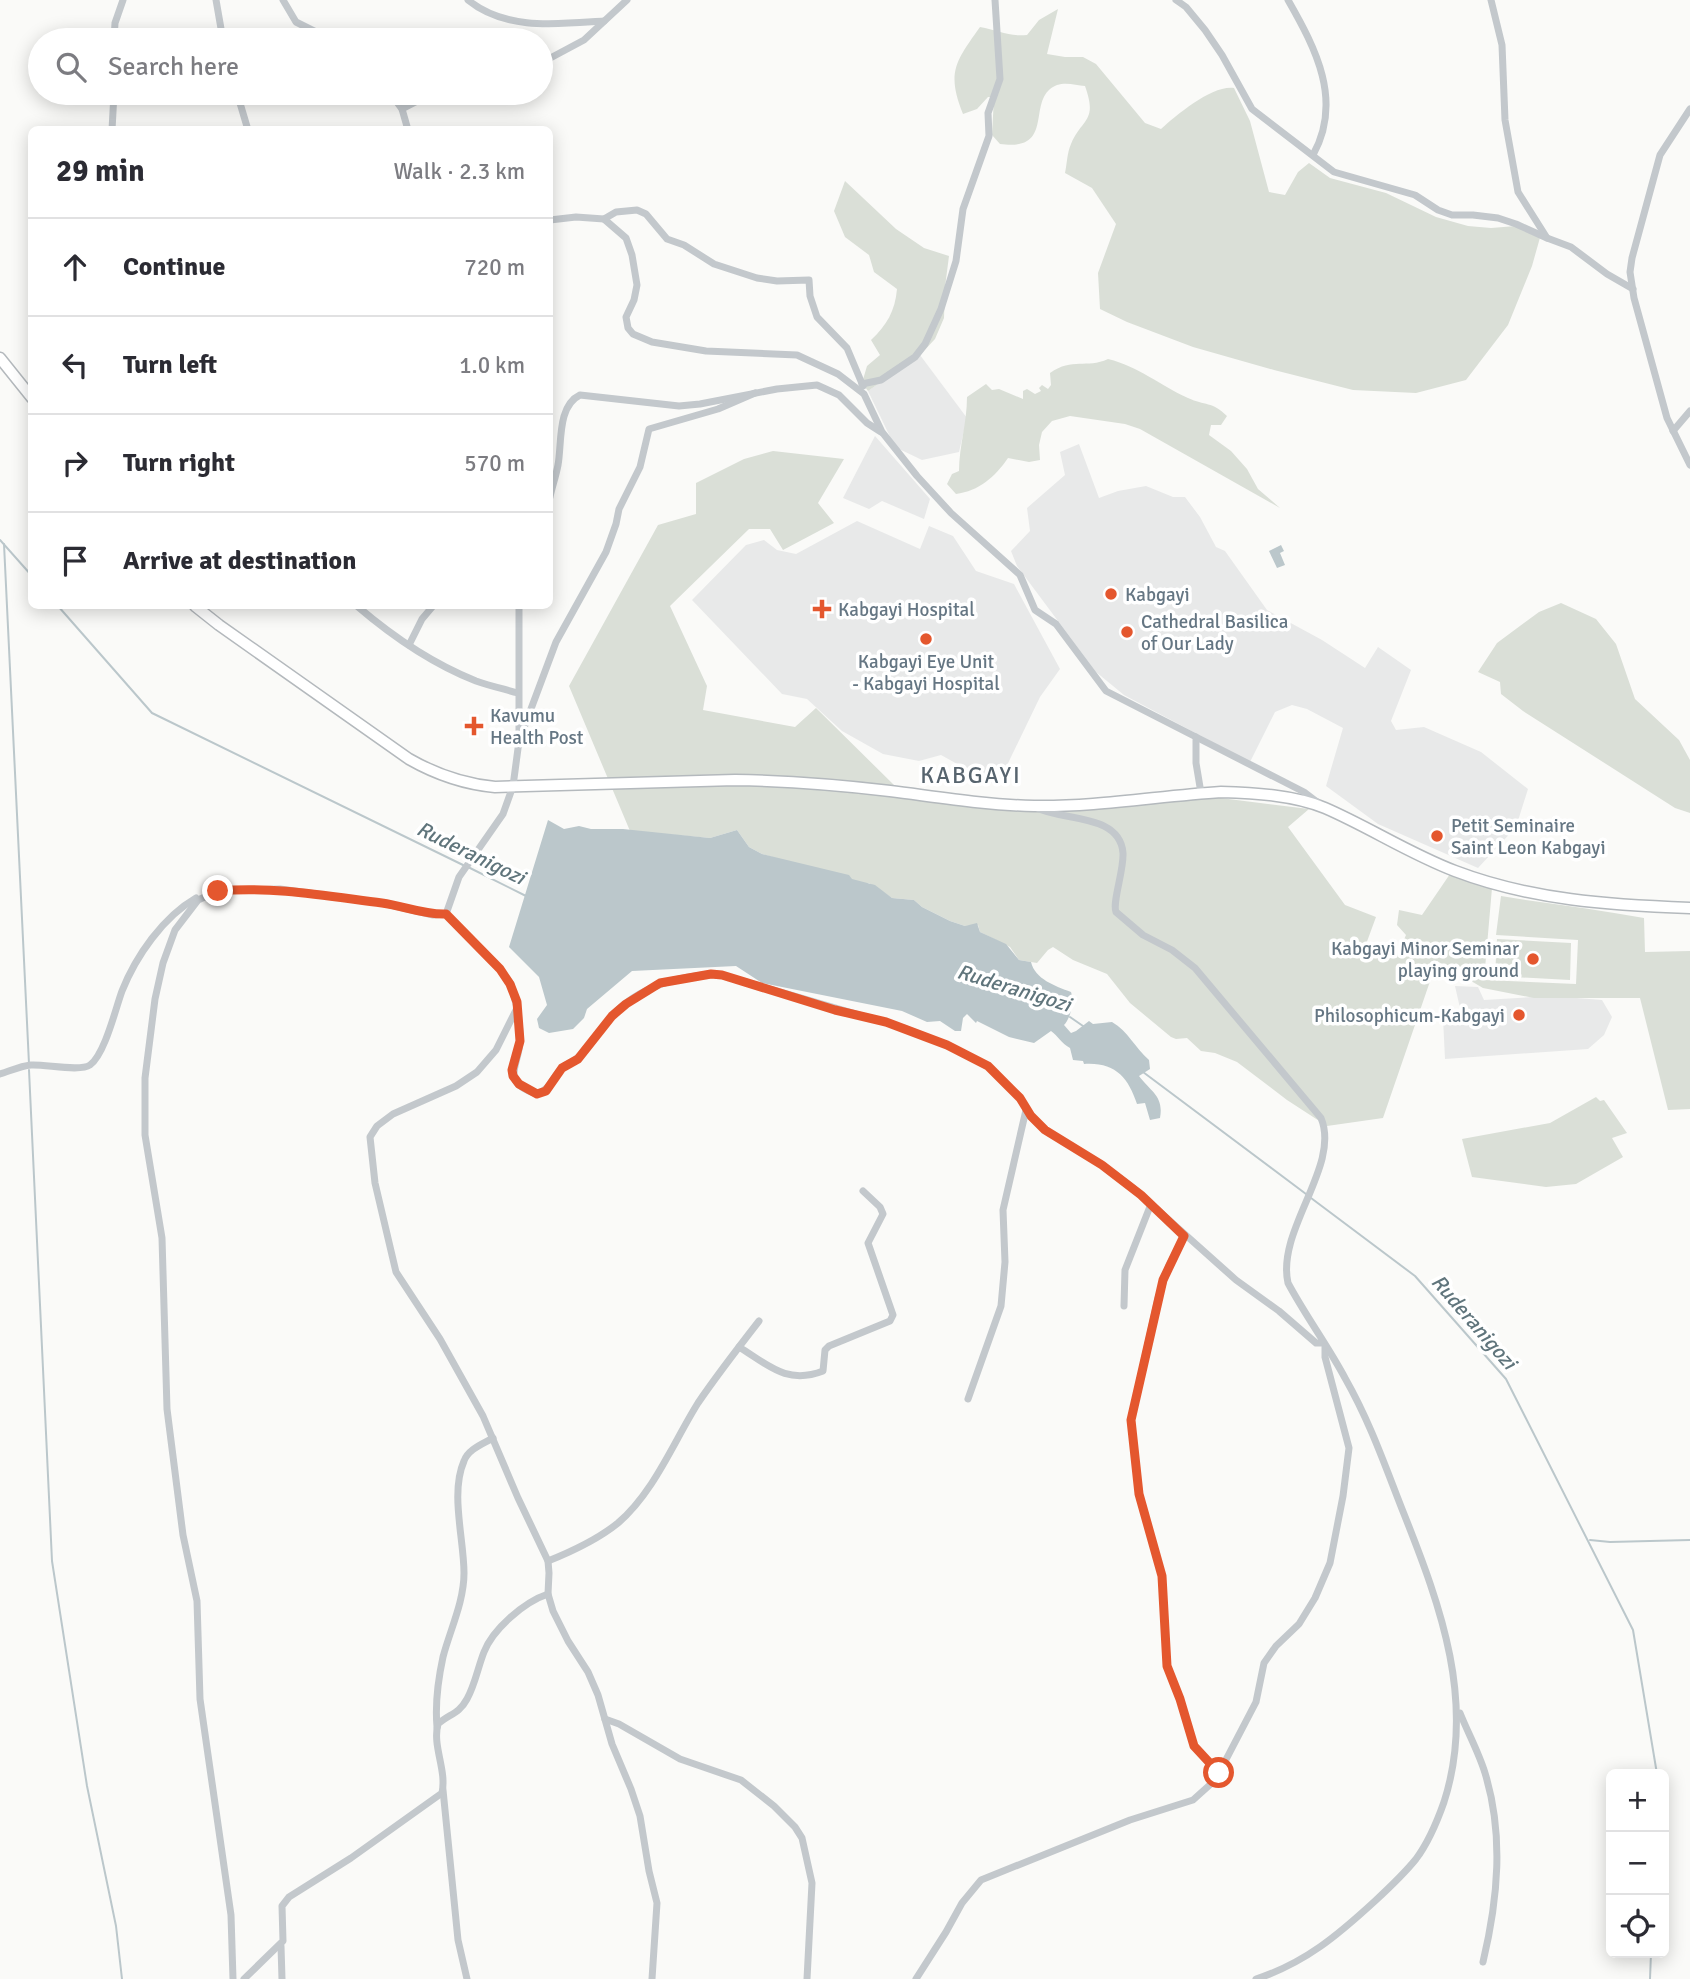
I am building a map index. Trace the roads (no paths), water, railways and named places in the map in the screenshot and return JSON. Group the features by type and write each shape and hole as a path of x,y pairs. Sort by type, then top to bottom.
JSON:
{"highway":[{"path":"0,358 28,393"},
{"path":"199,609 423,766 441,776 474,785 767,781 1033,806 1112,802 1201,793 1244,793 1300,800 1324,808 1426,859 1497,885 1580,902 1690,908"}],"street":[{"path":"115,28 123,0"},
{"path":"216,0 221,28"},
{"path":"283,0 296,22 308,28"},
{"path":"468,0 496,17 513,21 562,24 604,21"},
{"path":"553,57 584,40 626,0"},
{"path":"862,384 881,380 915,357 942,309 956,261 963,209 989,136 989,113 1000,79 995,0"},
{"path":"1176,0 1186,7 1205,30 1252,109 1334,172 1415,195 1438,210 1452,215 1498,218 1516,223 1571,247 1607,274 1633,289"},
{"path":"1288,0 1318,59 1326,95 1327,120 1322,139 1312,155"},
{"path":"1491,0 1502,45 1504,108 1514,177 1518,192 1547,238"},
{"path":"112,126 113,105"},
{"path":"241,105 247,126"},
{"path":"399,105 407,126"},
{"path":"402,109 410,105"},
{"path":"1690,109 1659,158 1630,272 1667,418 1690,465"},
{"path":"553,220 604,219 616,212 637,210 646,214 667,239 684,245 714,264 757,278 777,281 809,280 810,296 817,317 847,348 882,432 934,496 1020,575 1035,610 1056,624 1106,691 1304,792 1324,808"},
{"path":"604,219 622,233 629,243 636,292 626,321 633,334 652,342 706,351 797,355 838,374 864,394"},
{"path":"553,485 566,412 569,404 580,395 679,406 817,385 839,395 867,423 882,432"},
{"path":"519,741 556,642 606,552 619,509 640,467 649,429 718,409 755,393"},
{"path":"1673,431 1690,411"},
{"path":"361,609 409,645 475,681 518,693"},
{"path":"409,645 422,619 430,609"},
{"path":"446,914 459,877 473,853 503,814 513,786 519,741 519,609"},
{"path":"1196,737 1196,762 1201,793"},
{"path":"1033,806 1045,812 1080,818 1114,834 1121,843 1123,852 1121,884 1114,902 1116,912 1143,935 1172,950 1195,968 1321,1118 1324,1128 1323,1155 1287,1258 1286,1277 1290,1288 1339,1366 1369,1424 1412,1532 1443,1624 1458,1709 1485,1771 1495,1812 1497,1856 1494,1907 1483,1962"},
{"path":"0,1074 23,1066 83,1067 93,1063 116,1013 122,991 146,948 169,919 190,902 218,891 280,890 383,903 433,915 446,914 500,969 510,984 517,1008 520,1041 512,1070 513,1076 519,1084 537,1094 546,1091 562,1068 578,1059 612,1016 660,983 711,974 722,975 835,1010 886,1022 947,1045 993,1070 1045,1130 1102,1165 1151,1204 1236,1280 1279,1311 1316,1343 1324,1345"},
{"path":"202,898 179,924 163,963 153,1006 144,1114 162,1238 167,1409 183,1535 197,1601 200,1699 233,1931 233,1979"},
{"path":"517,1008 496,1050 477,1072 456,1086 384,1119 377,1126 370,1138 374,1183 396,1272 471,1391 548,1561 548,1594 561,1629 588,1672 639,1816 657,1903 652,1979"},
{"path":"968,1399 1001,1306 1005,1262 1003,1210 1027,1110"},
{"path":"739,1347 788,1375 802,1377 822,1371 825,1350 829,1346 890,1321 892,1311 868,1243 883,1214 880,1207 863,1191"},
{"path":"1124,1306 1125,1270 1151,1204"},
{"path":"1184,1236 1163,1280 1131,1420 1139,1494 1162,1576 1167,1666 1194,1746 1219,1773"},
{"path":"548,1561 585,1545 628,1513 671,1452 698,1404 759,1321"},
{"path":"916,1979 962,1903 981,1880 1119,1824 1193,1800 1219,1773 1256,1702 1264,1662 1299,1624 1315,1598 1330,1563 1349,1448 1324,1345"},
{"path":"467,1979 458,1940 435,1709 443,1657 458,1608 464,1576 459,1521 460,1475 464,1459 471,1451 493,1438"},
{"path":"437,1727 467,1699 484,1651 492,1638 531,1602 548,1594"},
{"path":"1256,1979 1304,1959 1331,1939 1378,1899 1417,1857 1436,1824 1450,1784 1458,1709"},
{"path":"605,1719 619,1724 680,1759 741,1780 795,1827 802,1838 812,1883 807,1979"},
{"path":"282,1979 282,1906 289,1897 393,1829 437,1798 443,1790"},
{"path":"244,1979 281,1945"}],"water":[{"path":"1281,545 1284,551 1280,553 1285,565 1277,568 1269,551"},
{"path":"548,820 564,829 579,826 710,838 737,830 749,847 762,854 849,875 852,879 875,885 892,898 914,900 950,921 965,926 977,923 980,932 1006,944 1019,960 1031,962 1041,977 1071,992 1071,1009 1064,1025 1071,1033 1089,1021 1093,1024 1112,1022 1127,1035 1149,1060 1150,1069 1139,1076 1158,1099 1160,1118 1150,1120 1145,1103 1137,1104 1129,1086 1119,1073 1104,1066 1073,1060 1070,1048 1051,1031 1034,1043 1009,1037 977,1021 976,1023 967,1014 963,1018 961,1031 955,1031 940,1021 927,1022 902,1011 762,983 736,966 632,971 587,1009 584,1018 573,1029 549,1033 539,1028 537,1019 547,1005 539,977 509,947"}],"waterway":[{"name":"Ruderanigozi","path":"0,540 28,572"},
{"path":"4,544 29,1064"},
{"name":"Ruderanigozi","path":"61,609 152,713 463,865"},
{"name":"Ruderanigozi","path":"468,867 526,896"},
{"name":"Ruderanigozi","path":"1070,1017 1083,1026"},
{"path":"29,1070 52,1561 87,1786 116,1926 122,1979"},
{"name":"Ruderanigozi","path":"1143,1072 1306,1194"},
{"name":"Ruderanigozi","path":"1311,1198 1415,1276 1506,1379 1633,1630 1656,1769"},
{"path":"1590,1540 1690,1540"},
{"name":"Ruderanigozi","path":"1650,1979 1651,1958"}],"place":[{"name":"Kabgayi","path":"1111,594"},
{"name":"Kabgayi Hospital","path":"822,609"},
{"name":"Cathedral Basilica of Our Lady","path":"1127,632"},
{"name":"Kabgayi Eye Unit - Kabgayi Hospital","path":"926,639"},
{"name":"Kavumu Health Post","path":"474,726"},
{"name":"Petit Seminaire Saint Leon Kabgayi","path":"1437,836"},
{"name":"Kabgayi Minor Seminar playing ground","path":"1533,959"},
{"name":"Philosophicum-Kabgayi","path":"1519,1015"}],"district":[{"name":"KABGAYI","path":"971,775"}]}
